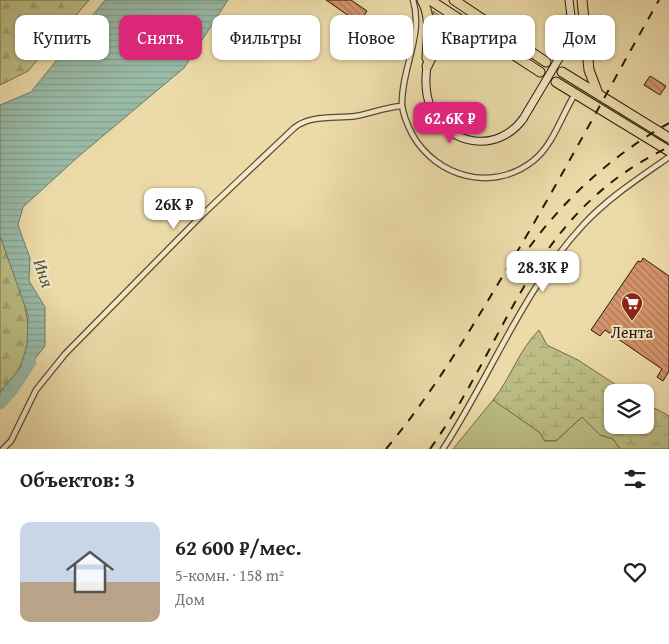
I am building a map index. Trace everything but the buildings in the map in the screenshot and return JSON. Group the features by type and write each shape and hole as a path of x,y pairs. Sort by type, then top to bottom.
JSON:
{"highway":[{"path":"422,0 426,8 429,27 427,66"},
{"path":"430,0 452,15"},
{"path":"454,0 546,62"},
{"path":"582,0 588,70 598,93"},
{"path":"427,66 430,60"},
{"path":"521,60 540,72"},
{"path":"562,72 669,138"},
{"path":"556,82 669,151"}],"main road":[{"path":"427,66 426,85 428,101 441,123 453,133 468,140 495,140 512,132 524,119 567,45 572,24 568,0"}],"street":[{"path":"414,0 417,21 406,71 402,106 413,135 430,157 459,175 492,178 517,170 532,162 545,150 576,94"},
{"path":"4,449 11,441 36,390 65,354 201,216 294,128 300,123 324,117 355,116 389,107 402,106"},
{"path":"443,449 474,398 512,327 548,269 575,234 604,205 669,157"}],"green space":[{"path":"0,0 89,0 76,15 15,15 15,60 37,60 28,71 0,85"},
{"path":"0,236 24,301 28,335 26,352 20,368 0,392"},
{"path":"539,330 547,345 578,360 615,384 604,384 604,434 654,434 654,408 669,416 669,449 620,449 613,439 600,435 582,417 556,441 545,441 539,432 496,404 493,400"},
{"path":"493,400 539,432 545,441 556,441 582,417 600,435 613,439 620,449 453,449"}],"shaded area":[{"name":"Иня","path":"105,0 228,0 218,15 212,15 212,25 202,40 202,15 119,15 119,60 189,60 184,68 79,156 23,207 18,225 30,258 29,281 45,307 45,346 0,403 0,392 20,368 27,345 28,315 0,236 0,105 31,92 57,60 109,60 109,15 93,15"}],"waterway":[{"name":"Иня","path":"0,404 12,391 31,362"}],"railway":[{"path":"386,449 438,380 484,307 551,194 659,0"},
{"path":"519,262 550,221 586,184 625,151 669,123"},
{"path":"430,449 458,406 528,280 554,242 584,206 622,174 669,147"}],"place":[{"name":"Лента","path":"632,322"}]}
